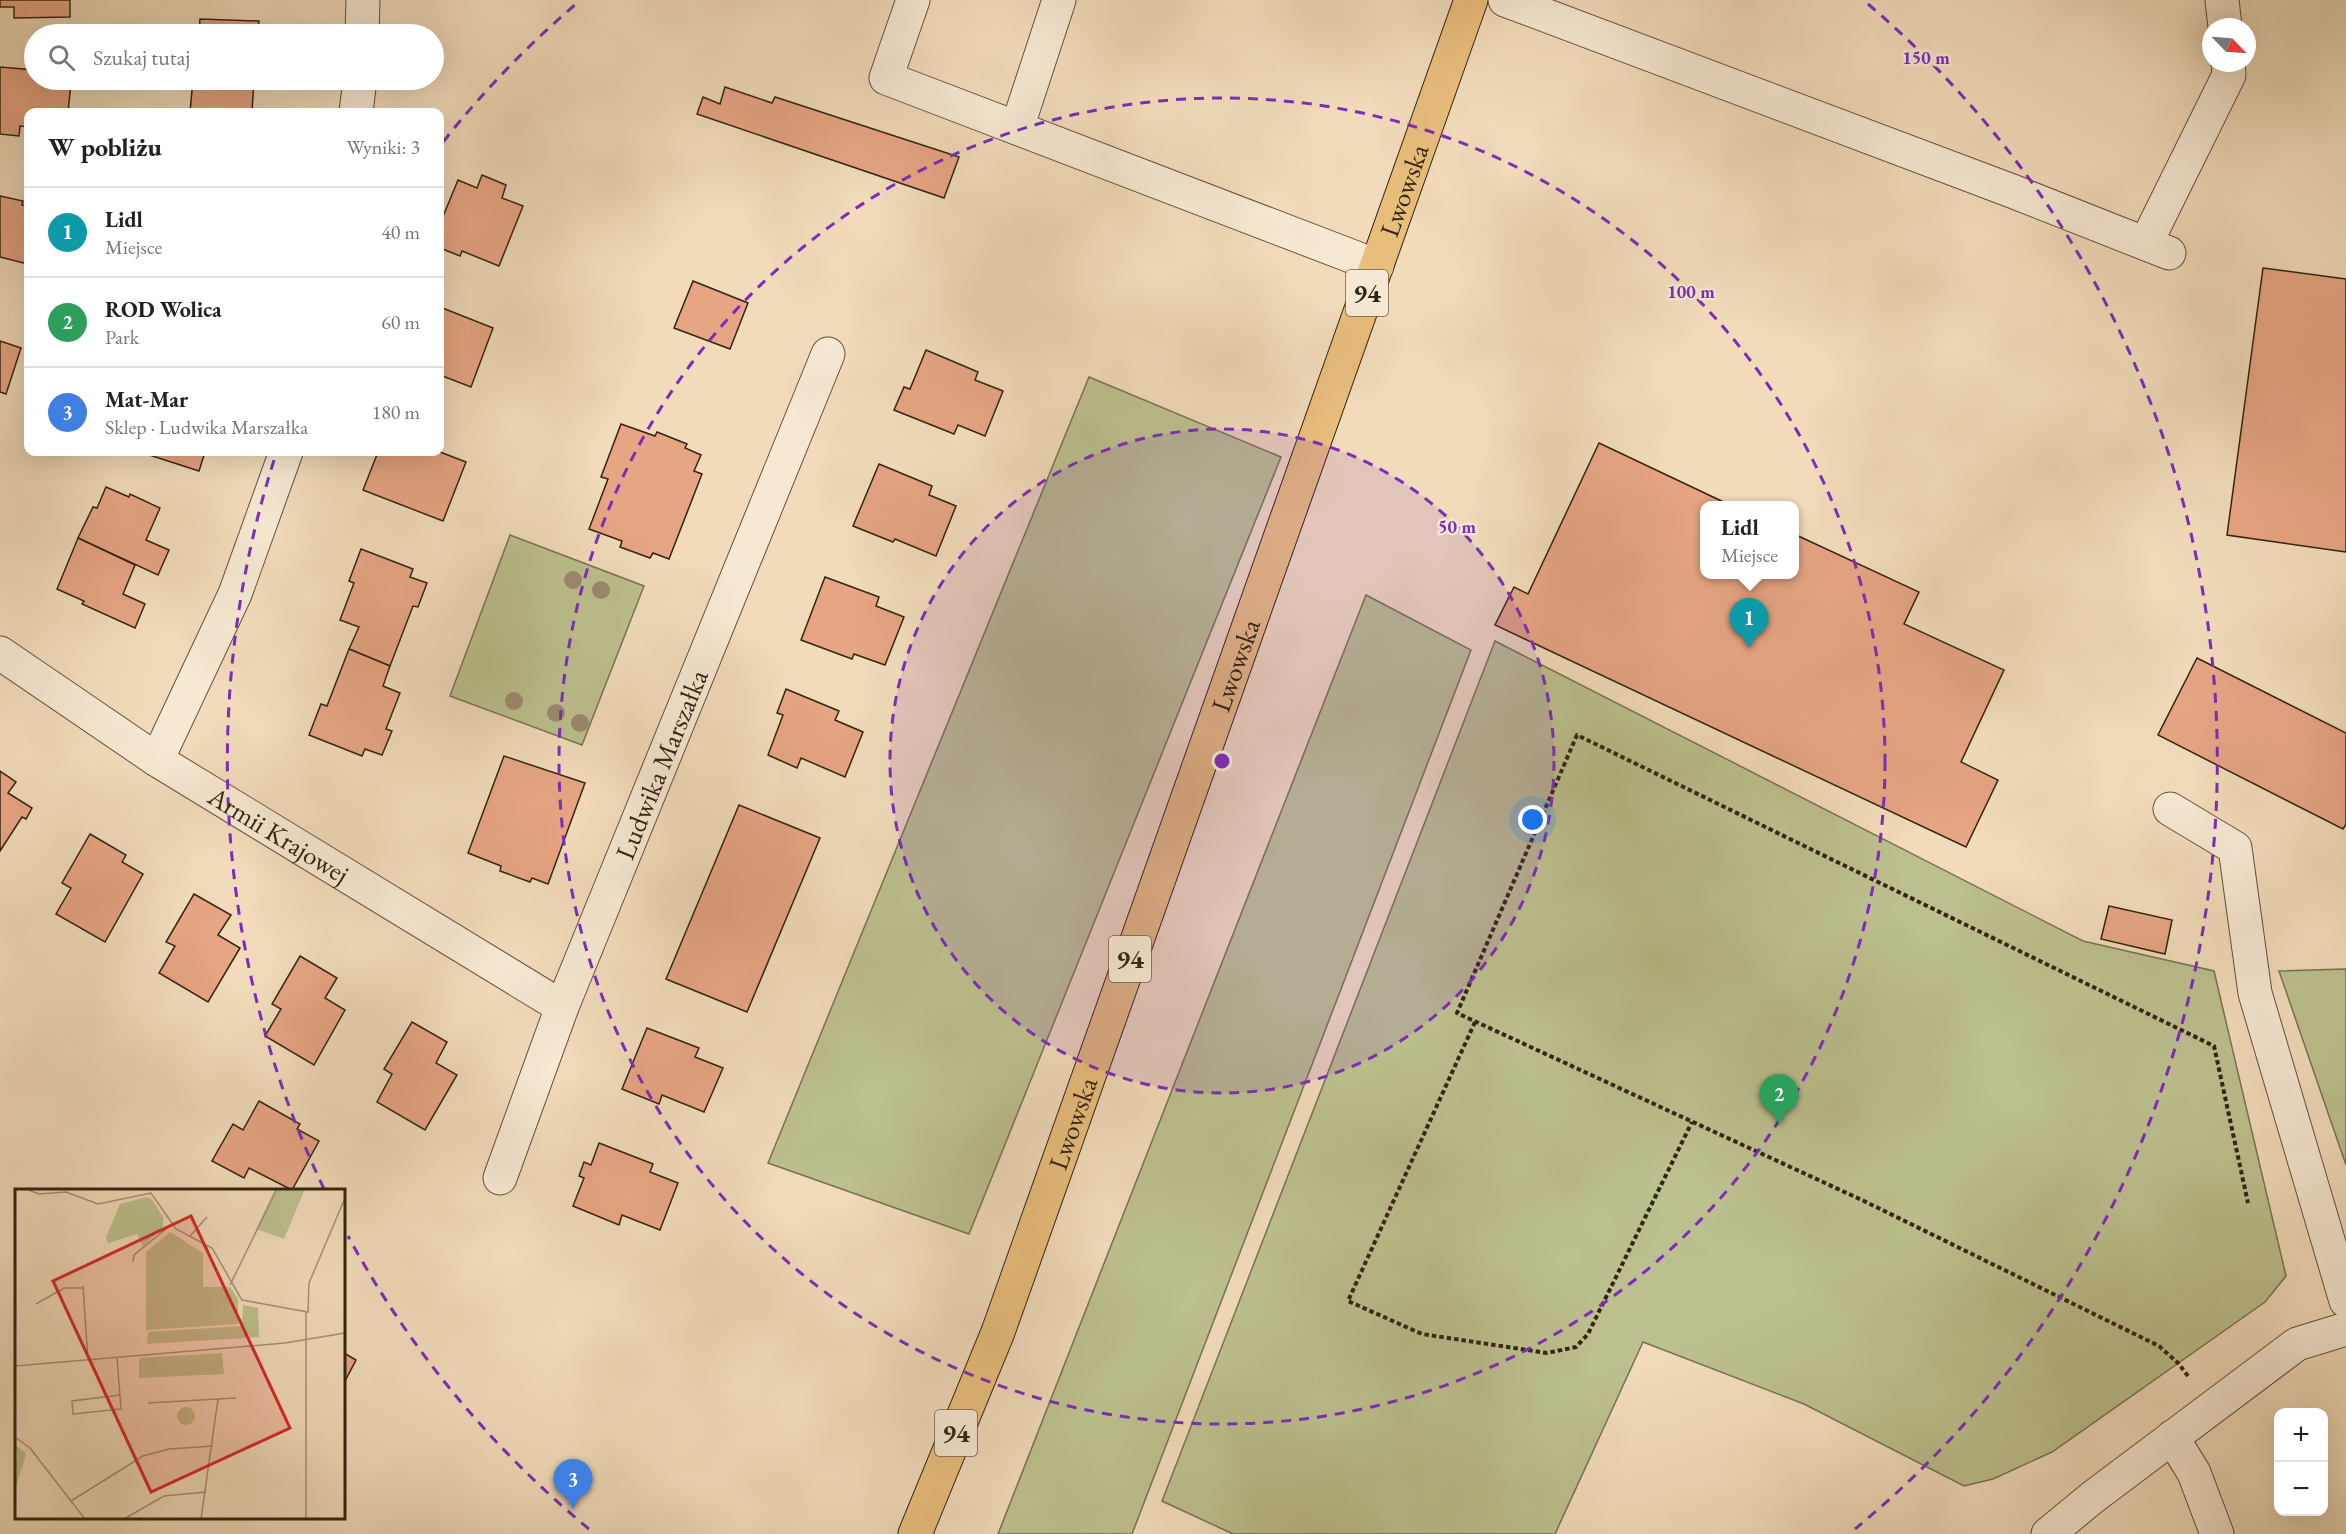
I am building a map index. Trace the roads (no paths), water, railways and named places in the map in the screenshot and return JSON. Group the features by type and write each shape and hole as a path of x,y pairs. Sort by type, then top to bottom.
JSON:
{"main road":[{"name":"Lwowska","path":"915,1534 998,1332 1471,0"},
{"name":"Lwowska","path":"939,1534 998,1332"}],"street":[{"path":"362,24 363,0"},
{"path":"913,0 886,78 1377,266"},
{"path":"1017,128 1059,0"},
{"path":"1505,0 2157,248 2229,72"},
{"path":"2222,0 2224,18"},
{"path":"356,108 359,90"},
{"name":"Ludwika Marszałka","path":"500,1178 562,1007 828,354"},
{"path":"157,760 236,594 285,456"},
{"name":"Armii Krajowej","path":"0,653 157,760 562,1007"},
{"path":"2170,809 2235,848 2255,993 2346,1301"},
{"path":"2048,1534 2093,1497 2297,1344 2346,1329"},
{"path":"2172,1437 2194,1473 2217,1534"}],"place":[{"name":"Lidl","path":"1749,648"},
{"name":"ROD Wolica","path":"1779,1124"},
{"name":"Mat-Mar","path":"573,1509"}]}
